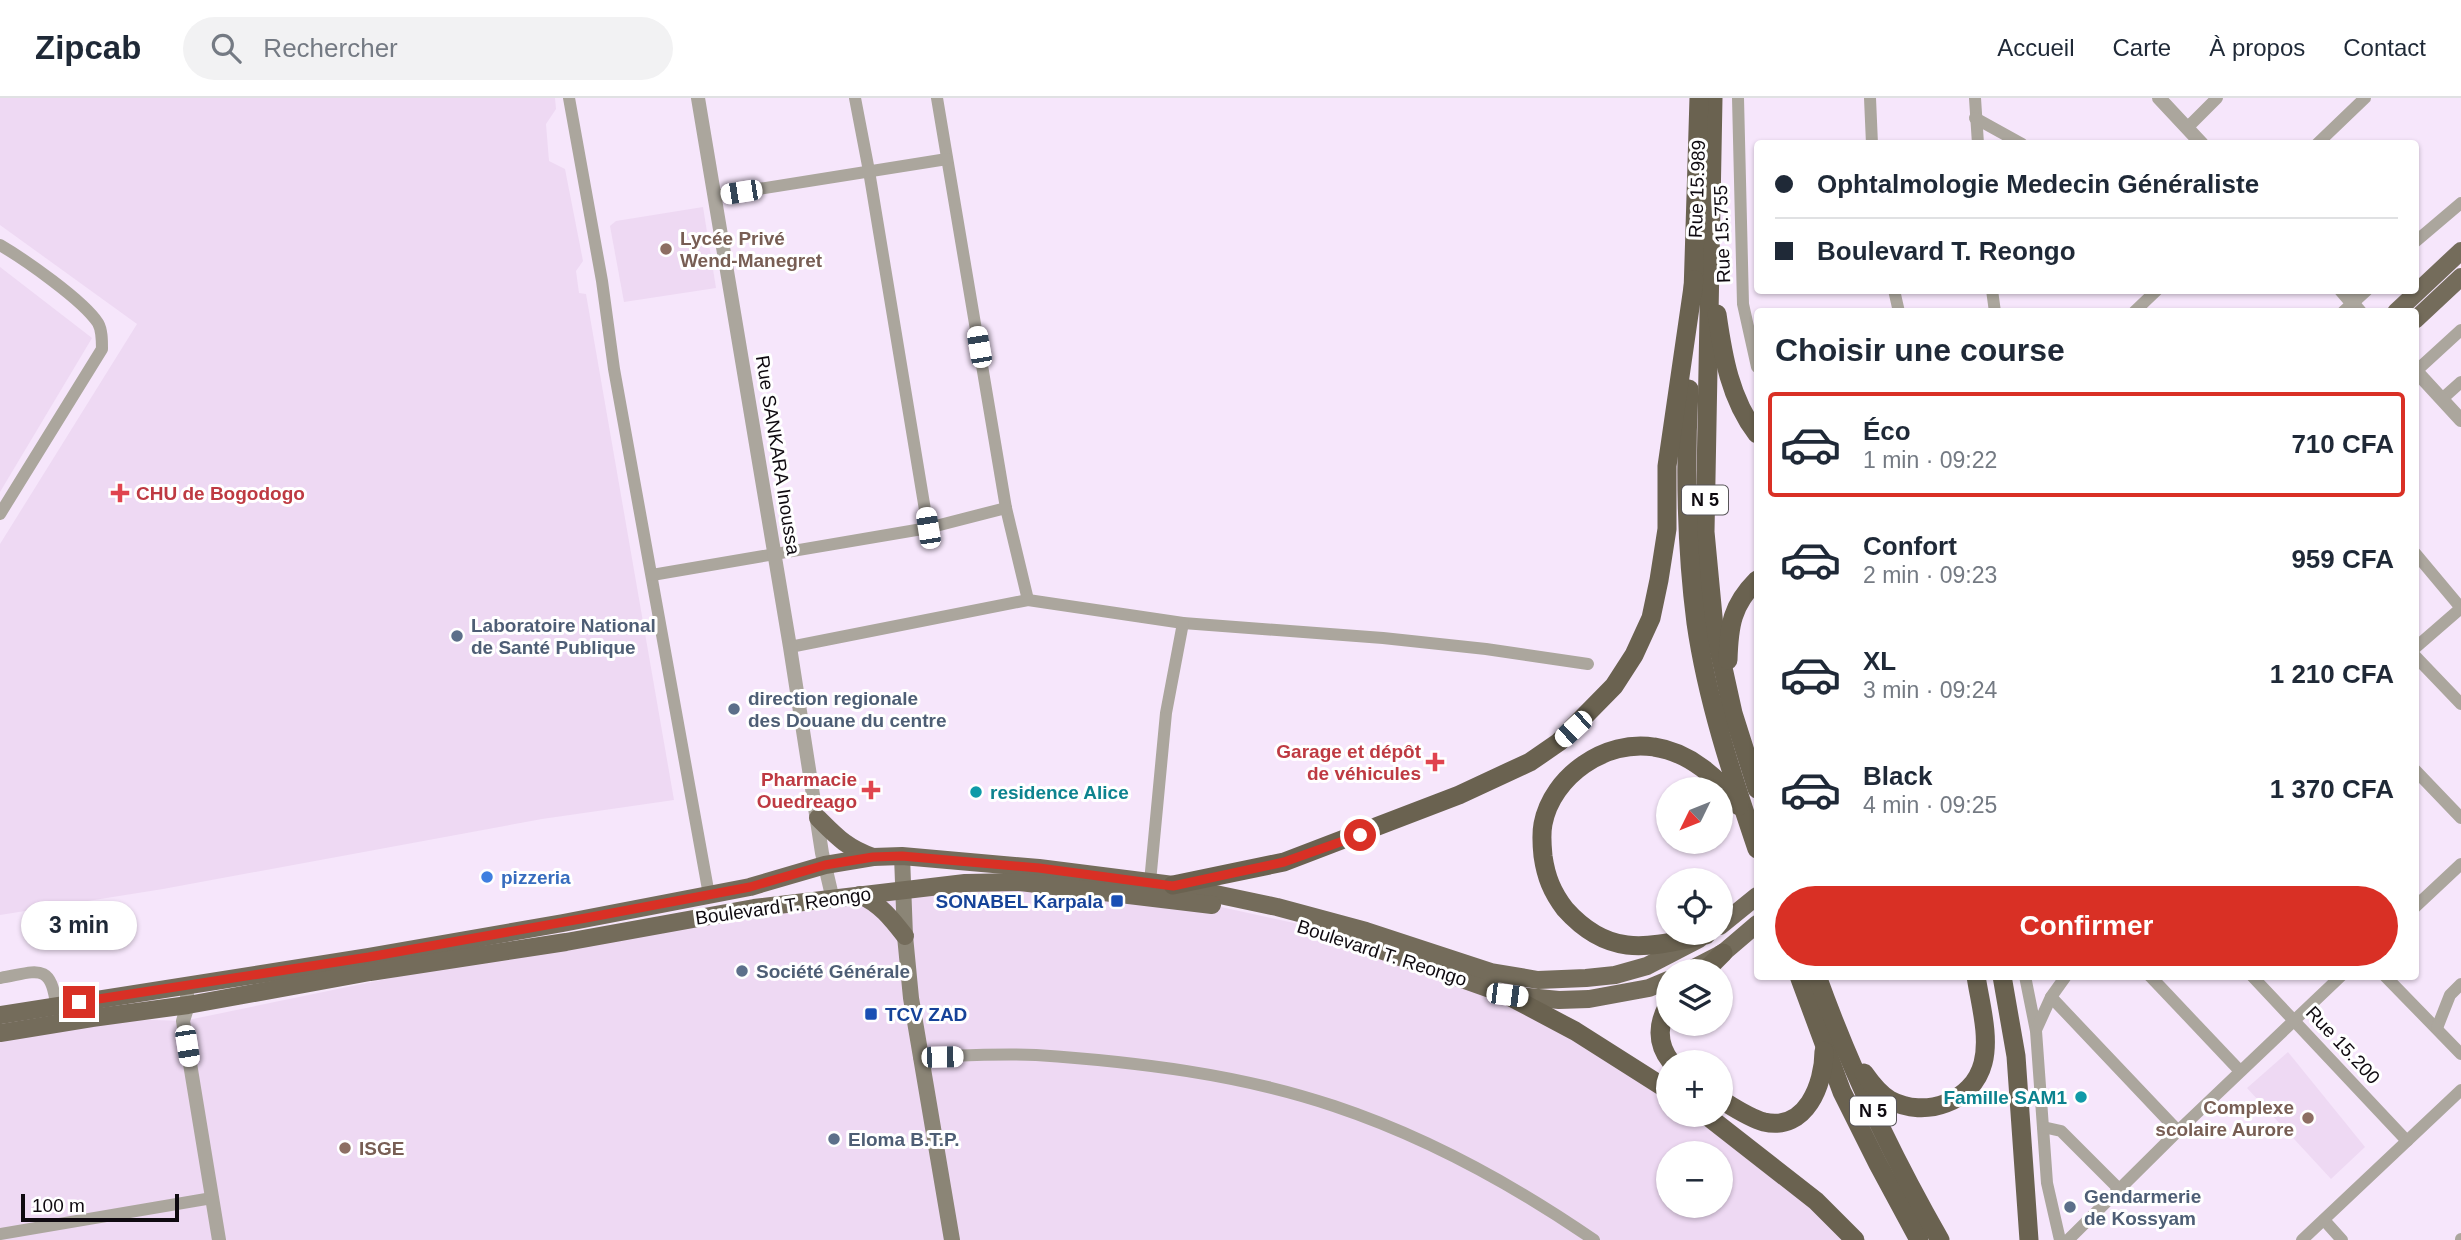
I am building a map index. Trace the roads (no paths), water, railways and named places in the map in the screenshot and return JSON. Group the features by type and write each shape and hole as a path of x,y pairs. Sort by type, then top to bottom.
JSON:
{"highway":[{"name":"Rue 15.989","path":"1699,98 1702,283"},
{"name":"N 5","path":"1713,98 1687,486 1696,624 1719,732 1754,840"},
{"name":"N 5","path":"1702,283 1707,345 1705,532 1714,627 1734,713 1754,779"},
{"path":"1702,283 1728,374 1741,409 1754,429"},
{"path":"1173,886 1284,862 1459,795 1530,762 1559,742 1614,686 1634,655 1651,618 1667,529 1667,466 1702,283"},
{"path":"1734,713 1728,676 1731,625 1733,612 1744,593 1754,583"},
{"path":"1656,945 1646,947 1605,941 1577,923 1557,899 1545,873 1542,826 1547,809 1565,779 1592,759 1620,747 1654,747 1688,758 1713,775 1747,820"},
{"path":"1717,959 1723,953"},
{"name":"N 5","path":"1801,980 1940,1240"},
{"name":"N 5","path":"1818,980 1842,1092 1919,1240"},
{"path":"1831,1040 1888,1099 1912,1107 1936,1107 1950,1102 1970,1088 1983,1065 1984,1031 1977,980"},
{"path":"2003,980 2016,1056 2029,1240"},
{"path":"1507,995 1576,1031 1656,1082"},
{"path":"1733,1106 1762,1121 1789,1121 1808,1106 1818,1089 1831,1040"},
{"path":"1721,1127 1816,1201 1855,1240"}],"main road":[{"path":"2419,290 2461,251"},
{"path":"2419,316 2461,277"},
{"path":"2400,308 2415,294"},
{"path":"818,818 841,842 855,851 873,857"},
{"path":"902,856 905,936 919,1057 952,1240"},
{"name":"Boulevard T. Reongo","path":"0,1015 369,957 750,887 825,865 873,857 902,856 1039,868 1173,886 1277,907 1491,972 1538,980 1615,975 1647,966 1686,945"},
{"name":"Boulevard T. Reongo","path":"0,1033 92,1018 181,1011 370,972 566,942 754,908 965,883 1020,882 1212,905 1294,923 1357,941 1507,995 1559,1000 1589,999 1656,985"},
{"path":"860,895 885,910 905,936"},
{"name":"Boulevard T. Reongo","path":"1733,915 1754,898"},
{"path":"1711,959 1723,953 1754,927"}],"street":[{"path":"569,98 602,281 614,369 709,895"},
{"name":"Rue SANKARA Inoussa","path":"698,98 833,900"},
{"path":"855,98 928,528"},
{"path":"937,98 1006,508 1028,600"},
{"name":"Rue 15.755","path":"1738,98 1743,304 1754,354"},
{"path":"1870,98 1872,140"},
{"path":"1975,98 1978,140"},
{"path":"2159,98 2198,140"},
{"path":"2187,128 2217,98"},
{"path":"2321,140 2365,98"},
{"path":"1975,118 2015,140"},
{"path":"715,196 947,159"},
{"path":"2419,239 2461,203"},
{"path":"0,245 20,257 79,303 98,323 102,336 102,349 0,513"},
{"path":"2138,308 2153,294"},
{"path":"2353,308 2364,294"},
{"path":"2419,367 2461,330"},
{"path":"2419,375 2461,420"},
{"path":"2442,399 2461,382"},
{"path":"652,575 928,528 1006,508"},
{"path":"2419,558 2461,608 2419,645"},
{"path":"790,647 1028,600 1183,623 1383,638 1588,664"},
{"path":"1150,882 1166,713 1183,623"},
{"path":"2419,660 2461,705"},
{"path":"2419,774 2461,818"},
{"path":"2419,903 2461,864"},
{"path":"0,978 39,972 48,976 54,985 56,1005"},
{"path":"2026,980 2036,1031 2047,1183 2060,1240"},
{"path":"2036,1031 2051,997 2063,980"},
{"path":"2154,980 2240,1072"},
{"name":"Rue 15.200","path":"2256,980 2407,1141"},
{"path":"2068,1240 2337,980"},
{"path":"2389,980 2461,1054"},
{"path":"2437,1028 2450,995 2461,984"},
{"path":"179,986 219,1240"},
{"path":"2051,997 2178,1131"},
{"path":"919,1057 1034,1055 1155,1066 1247,1082 1334,1106 1419,1140 1488,1174 1552,1211 1594,1240"},
{"path":"2302,1240 2461,1090"},
{"path":"2043,1127 2061,1131 2119,1189"},
{"path":"0,1234 212,1198"},
{"path":"2324,1220 2342,1240"}],"place":[{"name":"Lycée Privé Wend-Manegret","path":"666,249"},
{"name":"CHU de Bogodogo","path":"120,493"},
{"name":"Laboratoire National de Santé Publique","path":"457,636"},
{"name":"direction regionale des Douane du centre","path":"734,709"},
{"name":"Garage et dépôt de véhicules","path":"1435,762"},
{"name":"Pharmacie Ouedreago","path":"871,790"},
{"name":"residence Alice","path":"976,792"},
{"name":"pizzeria","path":"487,877"},
{"name":"SONABEL Karpala","path":"1117,901"},
{"name":"Société Générale","path":"742,971"},
{"name":"TCV ZAD","path":"871,1014"},
{"name":"Famille SAM1","path":"2081,1097"},
{"name":"Complexe scolaire Aurore","path":"2308,1118"},
{"name":"Eloma B.T.P.","path":"834,1139"},
{"name":"ISGE","path":"345,1148"},
{"name":"Gendarmerie de Kossyam","path":"2070,1207"}]}
